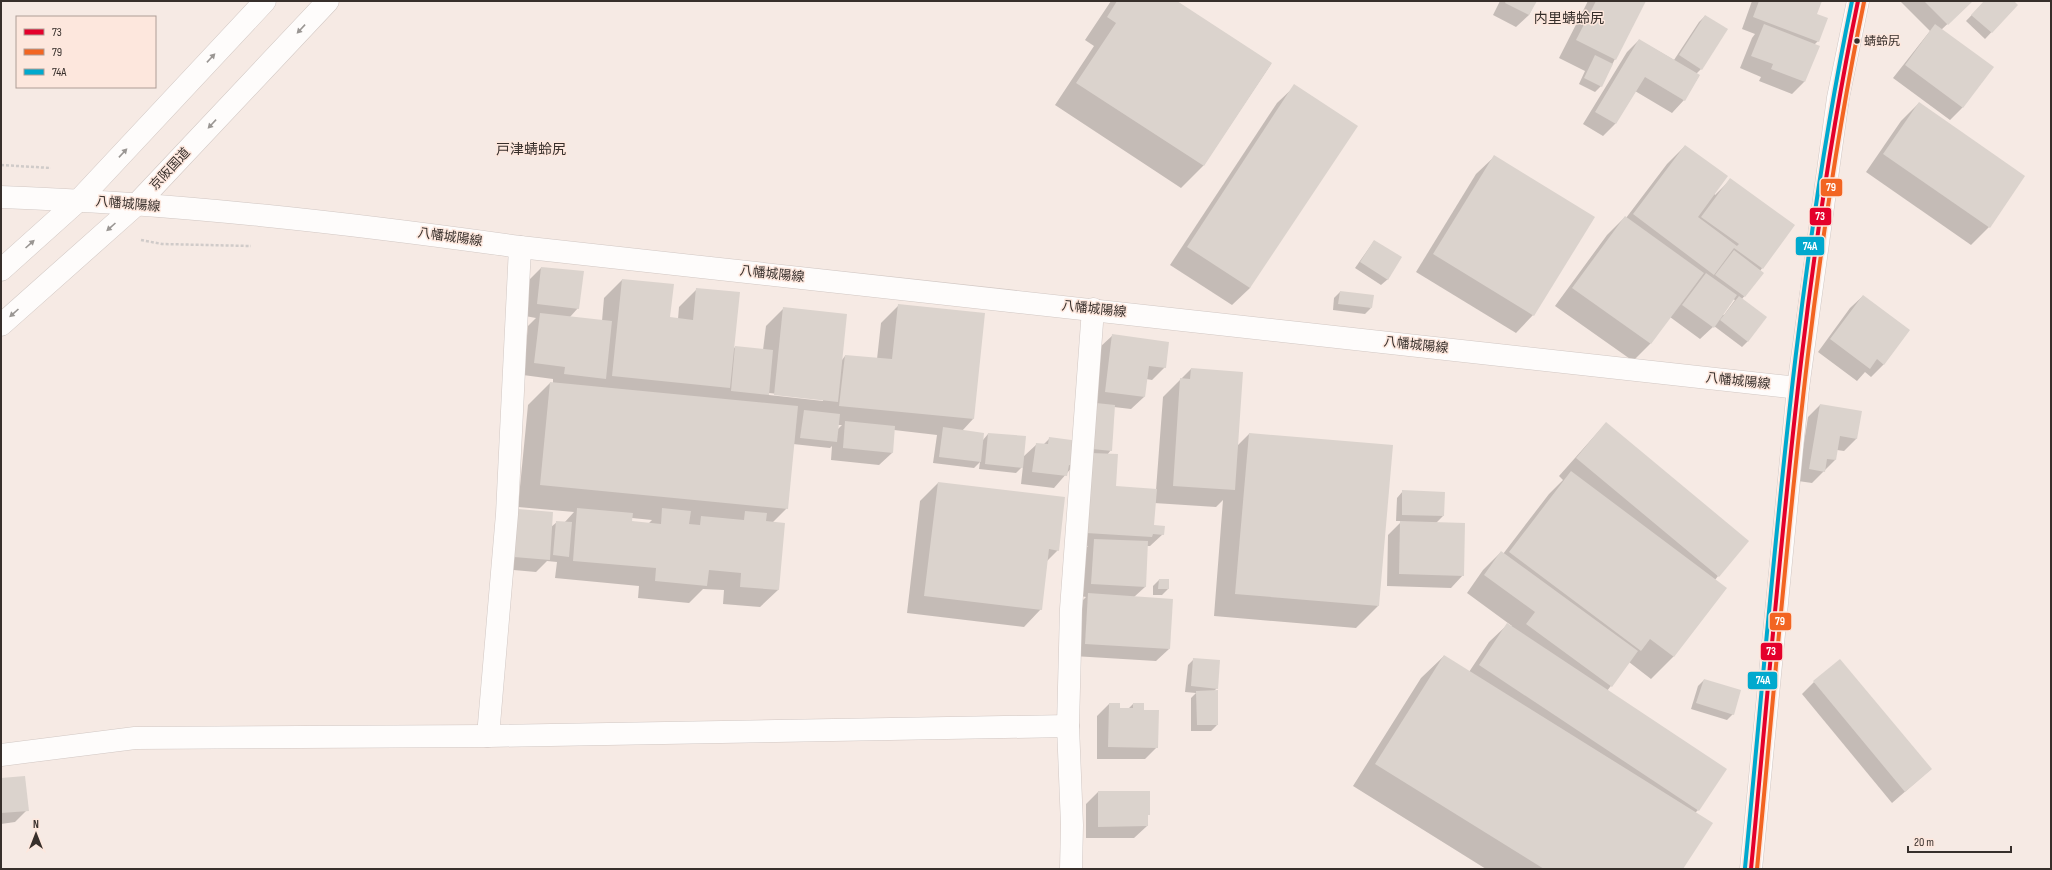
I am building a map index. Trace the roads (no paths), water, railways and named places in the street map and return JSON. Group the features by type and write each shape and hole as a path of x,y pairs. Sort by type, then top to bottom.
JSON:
{"main road":[{"path":"1,270 79,200 265,1"},
{"name":"京阪国道","path":"1,325 136,205 328,1"},
{"path":"1751,869 1798,388 1838,98 1858,1"},
{"name":"八幡城陽線","path":"1,197 79,200 384,228 520,247 1093,309 1798,388"},
{"path":"488,736 507,514 520,247"},
{"path":"1071,869 1072,825 1068,726 1071,609 1093,309"},
{"path":"1,754 135,738 488,736 1068,726"}],"place":[{"name":"蜻蛉尻","path":"1857,41"}],"district":[{"name":"内里蜻蛉尻","path":"1569,18"},
{"name":"戸津蜻蛉尻","path":"531,149"}]}
